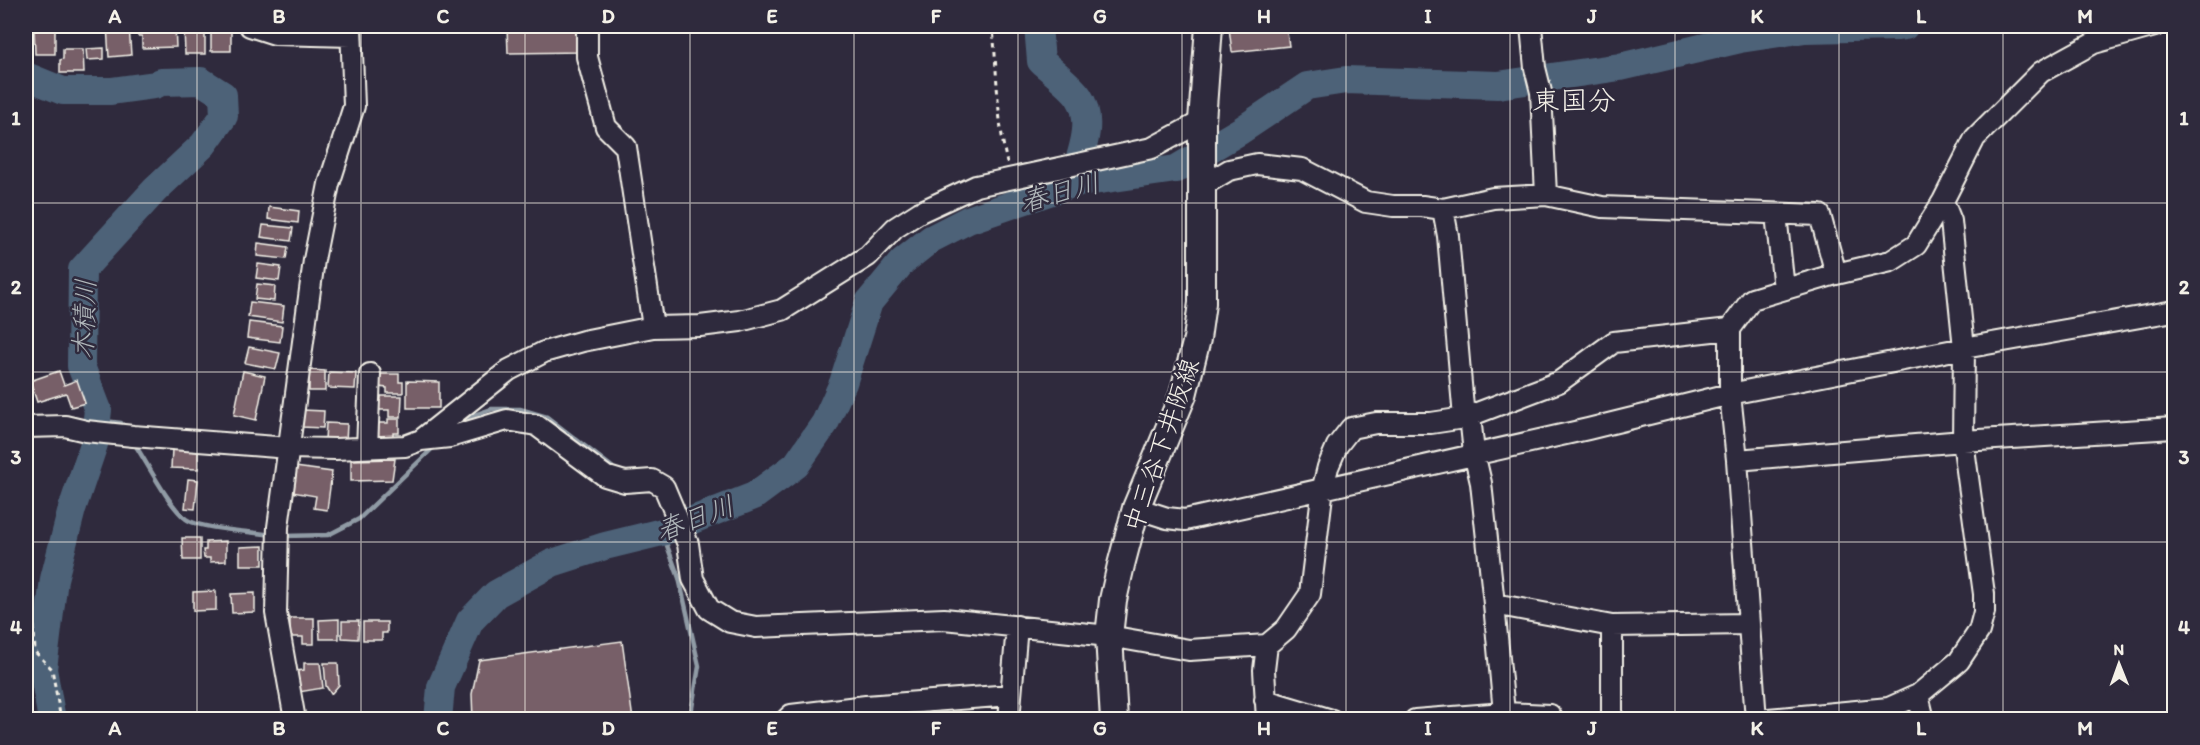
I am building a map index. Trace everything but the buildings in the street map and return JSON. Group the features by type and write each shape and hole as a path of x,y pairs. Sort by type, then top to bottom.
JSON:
{"main road":[{"name":"中三谷下井阪線","path":"1114,720 1109,636 1113,600 1136,508 1184,395 1197,339 1202,303 1202,127 1209,26"}],"street":[{"path":"250,26 275,34 351,31 354,106 329,184 314,260 278,535 276,614 295,720"},
{"path":"587,26 587,57 606,127 626,147 653,327"},
{"path":"1531,26 1534,68 1541,92 1546,195"},
{"path":"1943,201 1951,221 1964,348 1963,441 1984,594 1984,612 1978,631 1959,661 1918,695 1889,708 1756,720 1730,394 1730,329 1752,299 1836,274 1891,261 1916,245 1943,201 1975,138 2042,72 2094,43 2155,26"},
{"path":"421,440 509,370 543,352 583,341 653,327 700,326 740,321 782,310 868,256 895,228 920,212 976,186 1152,148 1202,127"},
{"path":"1202,184 1229,170 1257,164 1302,169 1366,202 1393,206 1443,209 1493,198 1546,195 1602,207 1820,215 1836,274"},
{"path":"1443,209 1448,236 1467,417 1481,483 1504,713"},
{"path":"1776,214 1784,289"},
{"path":"1136,508 1167,518 1185,520 1587,429 1730,394 1964,348 2175,311"},
{"path":"26,427 65,426 86,431 133,436 289,448 367,448 405,446 421,440 450,437 507,420 536,425 605,476 625,482 652,480 664,487 688,544 693,579 709,609 730,622 756,627 944,619 1109,636 1190,650 1267,645 1287,629 1310,594 1323,487 1337,446 1351,428 1376,423 1431,423 1467,417 1559,382 1614,342 1730,329"},
{"path":"367,448 370,374"},
{"path":"1737,460 1963,441 2175,428"},
{"path":"1494,604 1612,626 1749,624"},
{"path":"1009,720 1017,626"},
{"path":"1612,626 1612,720"},
{"path":"1267,645 1264,670 1266,710 1332,720"},
{"path":"786,720 791,715 866,706 1011,695"},
{"path":"1918,695 1923,720"},
{"path":"1415,720 1504,713 1524,717 1550,715 1553,720"}],"path":[{"path":"995,26 993,28 1004,148 1012,178"},
{"path":"26,605 33,606 35,652 52,669 61,720"}],"waterway":[{"path":"1038,26 1041,61 1072,88 1084,107 1085,140 1072,184"},
{"name":"春日川","path":"438,720 441,687 470,621 496,594 552,563 605,546 662,532 754,496 796,465 825,423 843,383 869,302 902,262 931,239 968,220 1072,184 1176,169 1240,131 1307,86 1346,80 1498,85 1620,67 1740,39 1805,29 1905,26"},
{"name":"木積川","path":"26,76 63,91 111,91 155,85 161,82 201,81 223,95 224,116 203,145 155,190 82,270 81,366 98,410 94,444 72,509 54,579 43,669 52,720"},
{"path":"455,427 463,419 492,409 520,409 547,417 612,467"},
{"path":"97,420 121,423 125,428"},
{"path":"134,443 166,495 186,519 214,528 272,535"},
{"path":"284,536 328,535 359,519 436,445"},
{"path":"662,532 679,578 699,666 690,720"}],"district":[{"name":"東国分","path":"1574,100"}]}
